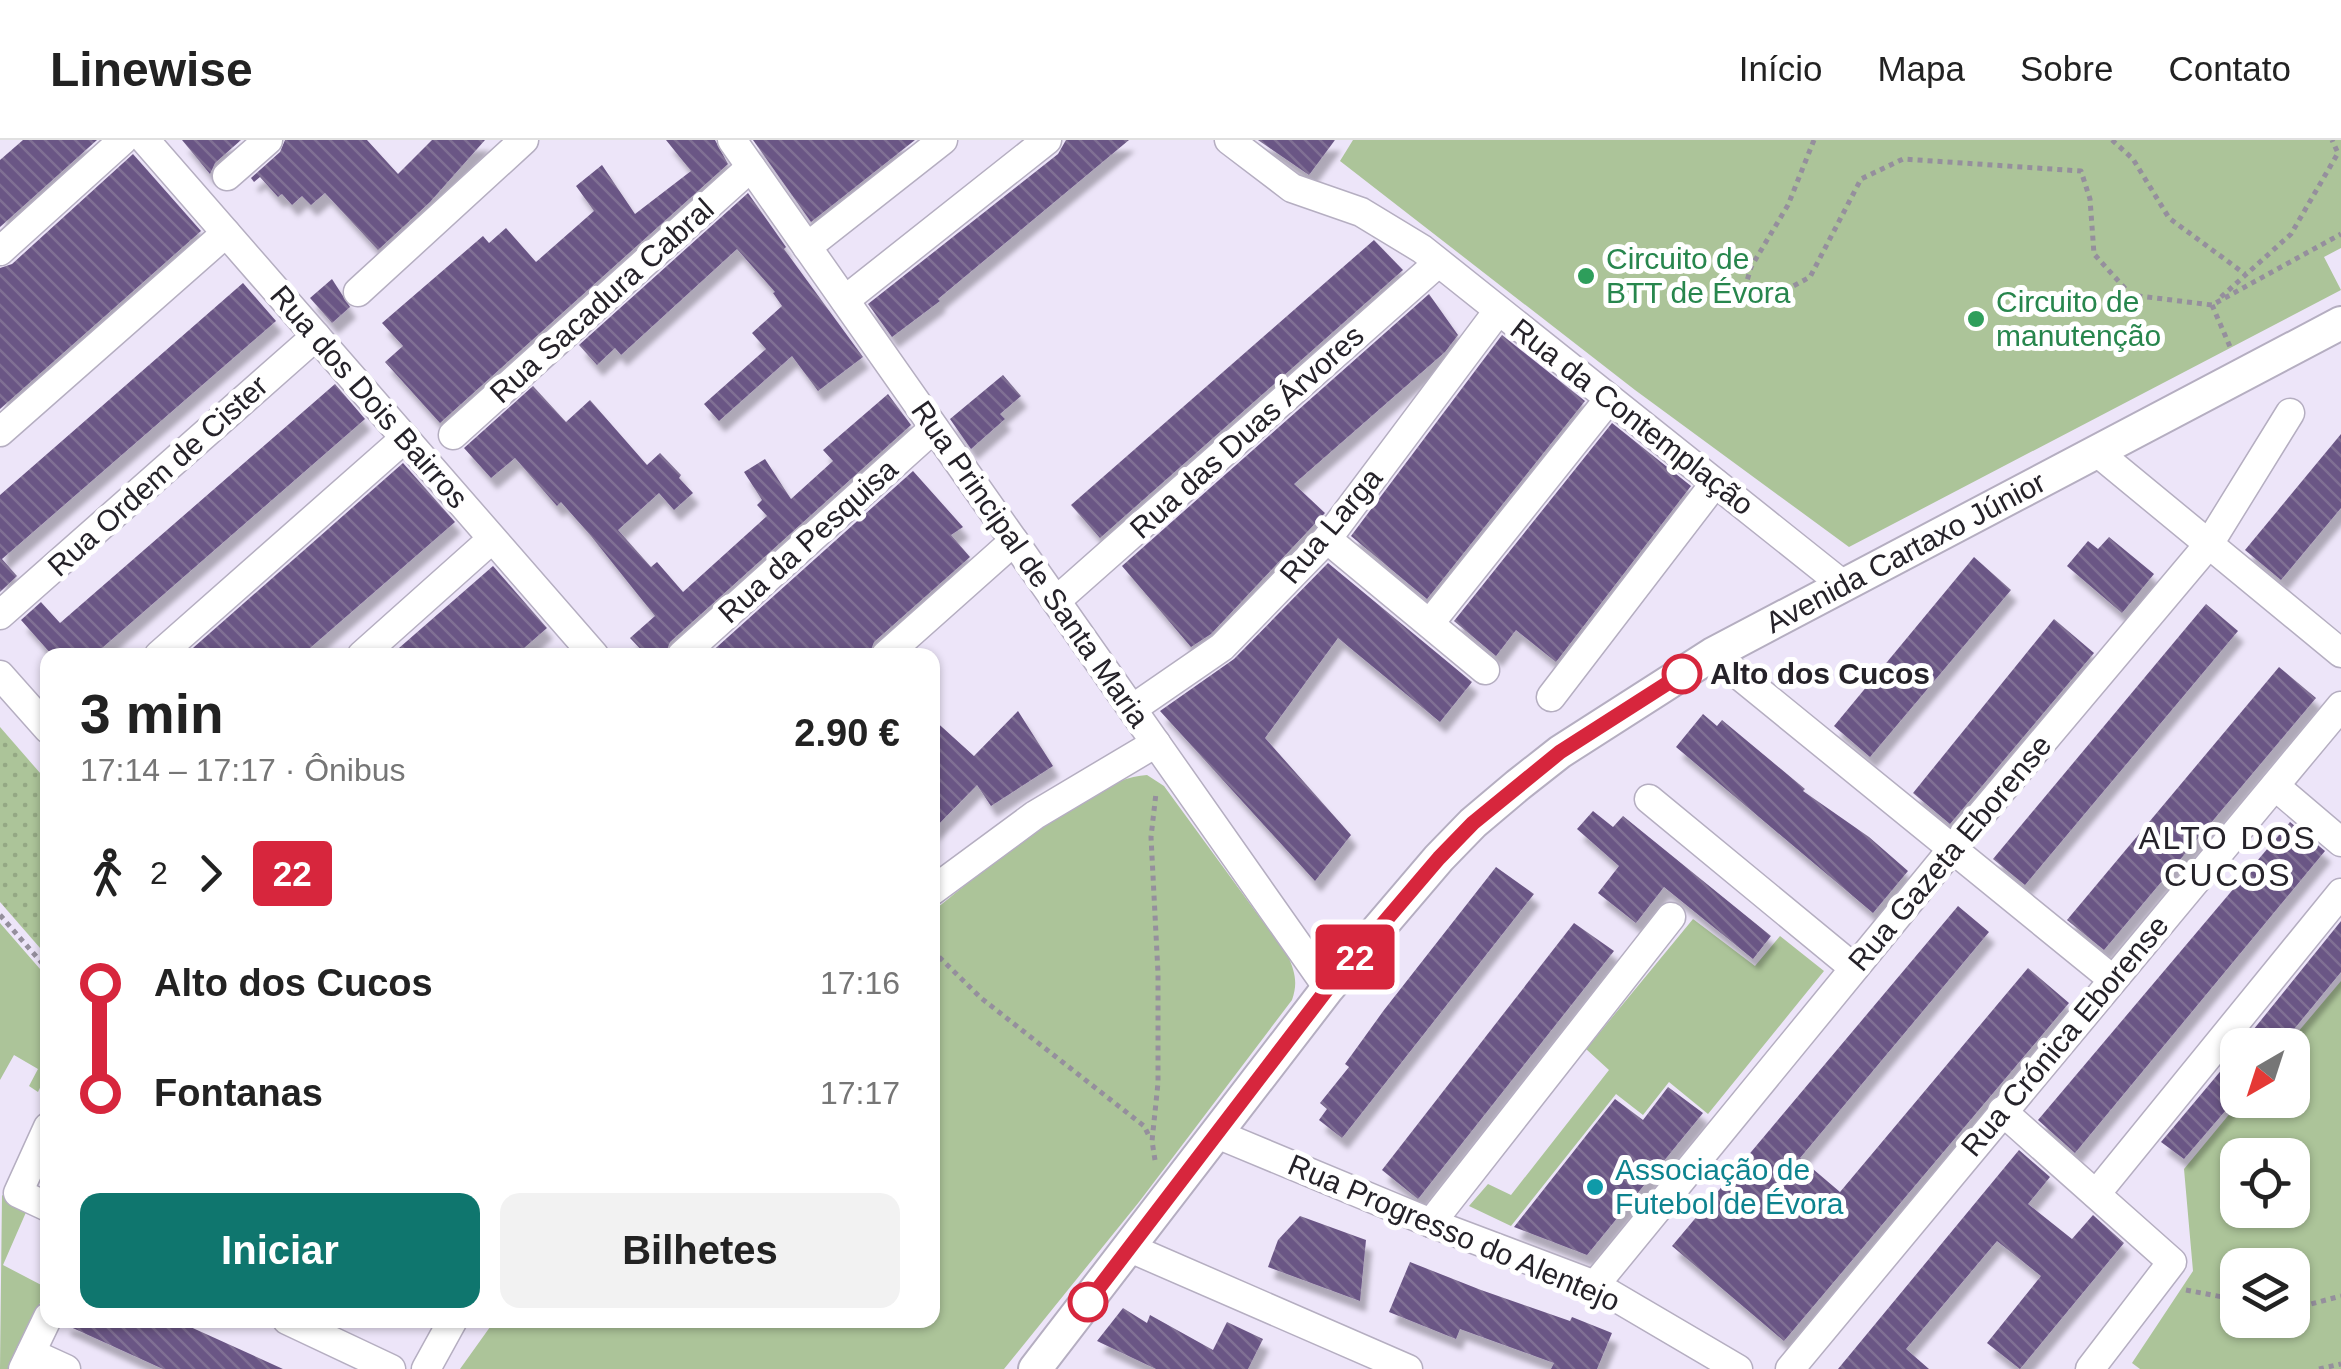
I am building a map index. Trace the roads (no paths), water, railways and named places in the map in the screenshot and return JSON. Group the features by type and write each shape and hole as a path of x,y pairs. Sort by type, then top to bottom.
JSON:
{"street":[{"path":"0,251 123,140"},
{"name":"Rua dos Dois Bairros","path":"145,140 492,538 580,648"},
{"path":"227,176 268,140"},
{"path":"358,292 524,140"},
{"name":"Rua Principal de Santa Maria","path":"732,140 1328,988"},
{"path":"807,247 943,140"},
{"path":"844,300 1047,140"},
{"name":"Rua da Contemplação","path":"1229,140 1292,188 1361,212 1430,256 1842,584"},
{"name":"Rua Sacadura Cabral","path":"453,434 751,166"},
{"path":"0,432 226,233"},
{"name":"Rua das Duas Árvores","path":"1056,601 1430,256"},
{"name":"Rua Larga","path":"1132,709 1222,647 1327,539 1498,311"},
{"name":"Avenida Cartaxo Júnior","path":"1035,1369 1328,988 1473,823 1560,752 1713,654 2341,323"},
{"name":"Rua Ordem de Cister","path":"0,615 316,336"},
{"path":"1430,624 1610,399"},
{"name":"Rua Gazeta Eborense","path":"1596,1285 1953,848 2209,544 2290,413"},
{"name":"Rua da Pesquisa","path":"690,648 934,428"},
{"path":"167,648 404,438"},
{"path":"2097,452 2341,653"},
{"path":"1551,697 1716,483"},
{"path":"370,648 492,538"},
{"path":"1327,539 1485,670"},
{"path":"894,648 1014,541"},
{"path":"1713,654 2112,978"},
{"path":"0,675 40,721"},
{"name":"Rua Crónica Eborense","path":"1790,1369 2341,706"},
{"path":"940,885 1034,815 1160,749"},
{"path":"2275,786 2341,842"},
{"path":"1649,799 1854,968"},
{"path":"2096,1194 2341,893"},
{"path":"1431,1223 1671,917"},
{"path":"2002,1111 2172,1262 2090,1369"},
{"name":"Rua Progresso do Alentejo","path":"1217,1134 1431,1223 1596,1285 1738,1369"},
{"path":"40,1145 18,1193 40,1203"},
{"path":"1130,1248 1408,1369"},
{"path":"43,1328 27,1361 66,1369"},
{"path":"303,1328 391,1369"},
{"path":"426,1369 449,1328"}],"place":[{"name":"Circuito de BTT de Évora","path":"1586,276"},
{"name":"Circuito de manutenção","path":"1976,319"},
{"name":"Alto dos Cucos","path":"1682,674"},
{"name":"Associação de Futebol de Évora","path":"1595,1187"}],"district":[{"name":"ALTO DOS CUCOS","path":"2228,856"}]}
